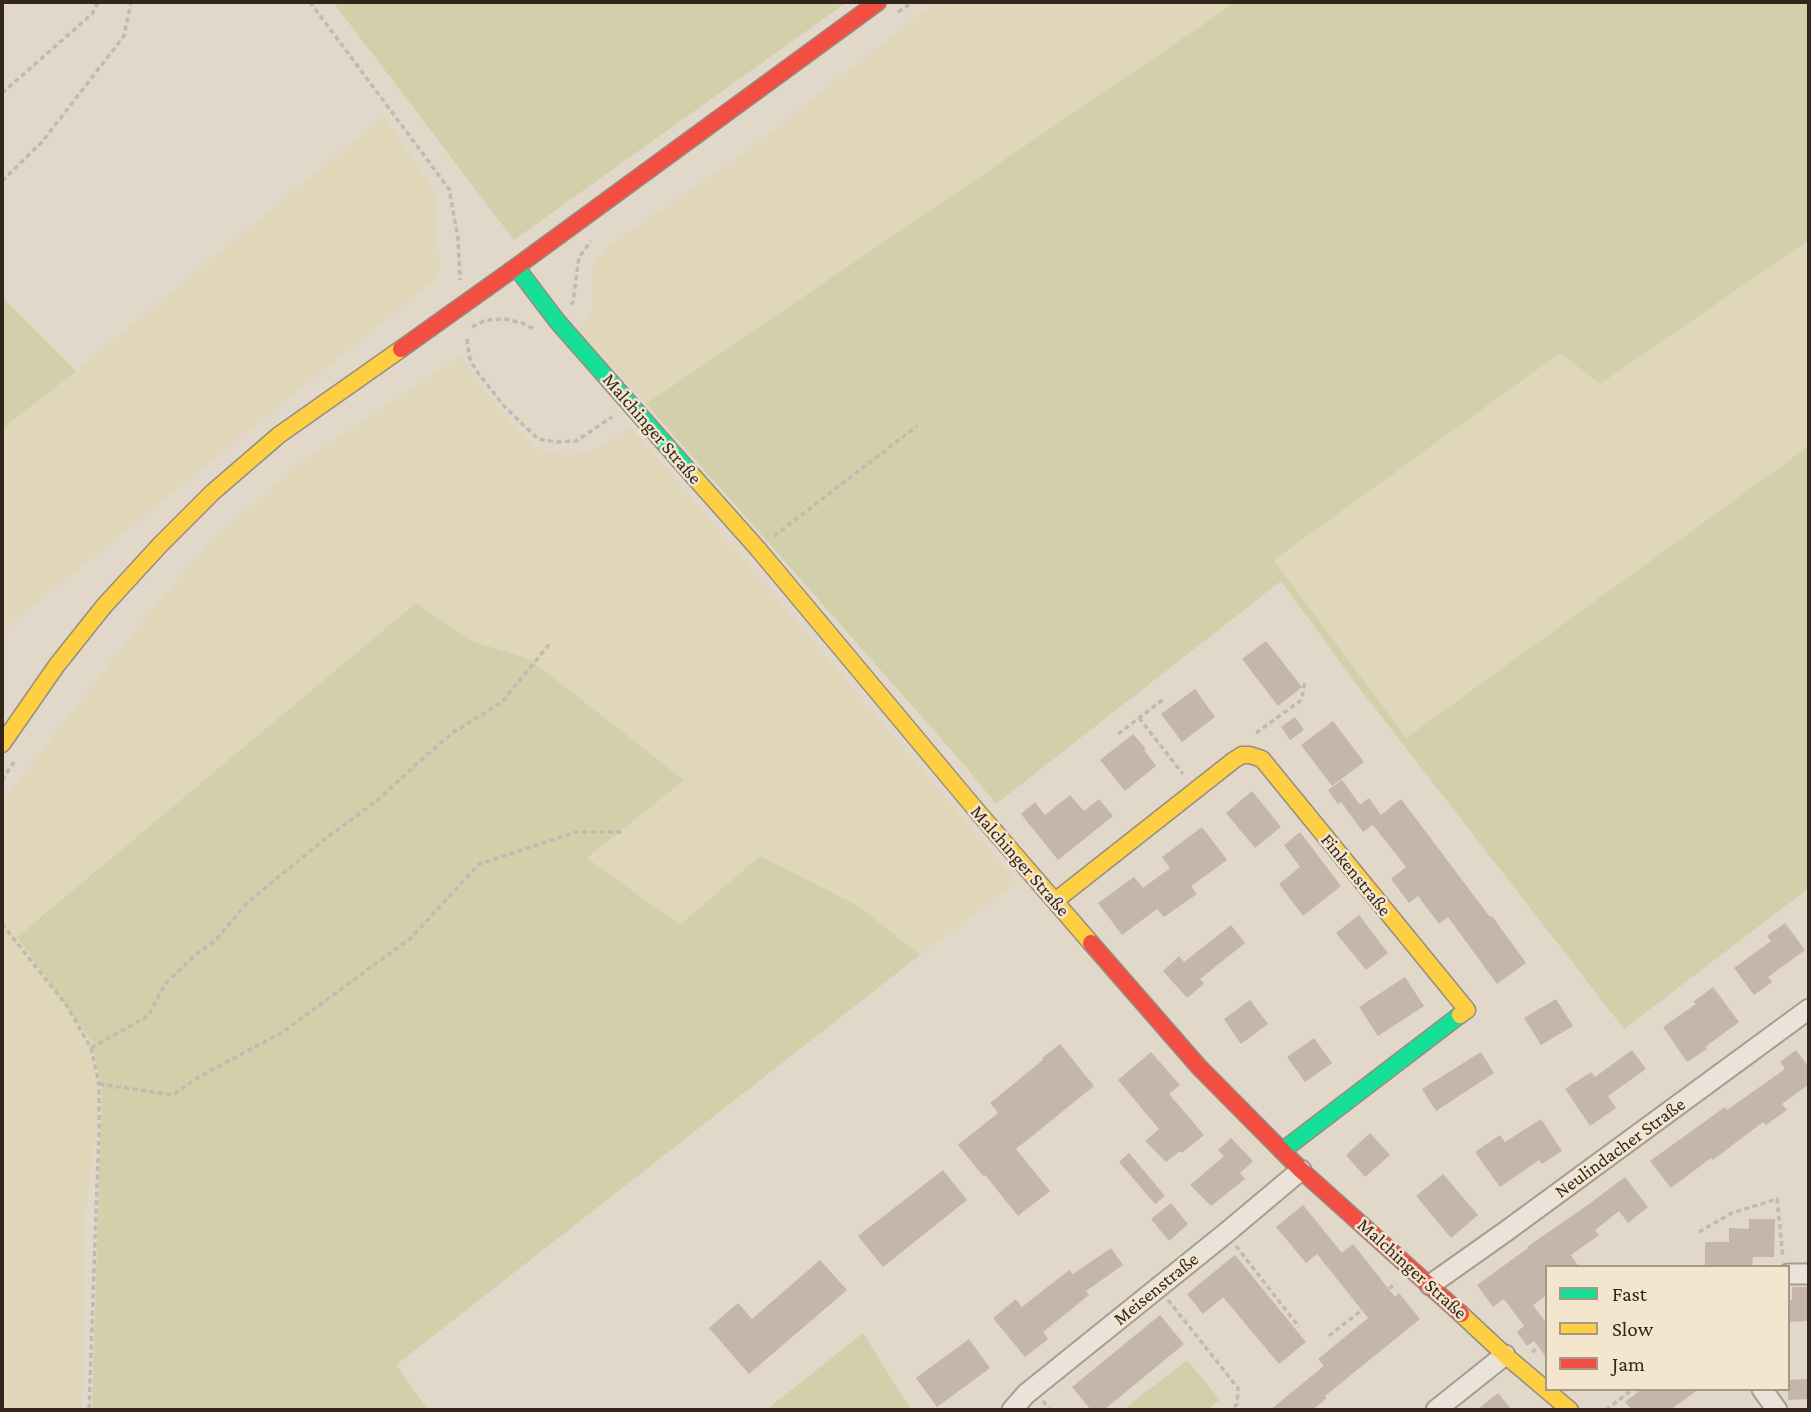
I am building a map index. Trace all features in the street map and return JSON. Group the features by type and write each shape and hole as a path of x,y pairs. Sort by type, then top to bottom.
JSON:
{"street":[{"path":"2,744 57,665 104,606 213,492 279,435 516,267 878,2"},
{"name":"Malchinger Straße","path":"516,267 557,321 758,549 977,811 1191,1057 1301,1170 1545,1389"},
{"path":"1055,901 1234,760 1242,755 1250,755"},
{"name":"Finkenstraße","path":"1250,755 1262,759 1466,1010 1282,1151"},
{"name":"Neulindacher Straße","path":"1430,1285 1809,1009"},
{"name":"Meisenstraße","path":"1012,1410 1027,1394 1301,1170"},
{"path":"1790,1274 1809,1274"},
{"path":"1436,1410 1505,1355"},
{"name":"Malchinger Straße","path":"1548,1391 1570,1410"},
{"path":"1763,1391 1777,1410"}],"path":[{"path":"2,93 92,14 98,2"},
{"path":"2,181 42,142 124,36 131,2"},
{"path":"310,2 449,189 458,238 460,280"},
{"path":"895,14 914,2"},
{"path":"467,329 486,320 505,319 522,323 542,333 557,321 573,302 579,257 593,239"},
{"path":"467,339 469,356 475,369 504,406 538,439 576,441 618,412"},
{"path":"758,549 917,426"},
{"path":"92,1048 148,1016 165,984 194,956 216,940 247,903 379,799 452,733 502,702 551,642"},
{"path":"1250,755 1256,733 1300,701 1305,681"},
{"path":"1118,734 1165,698"},
{"path":"1139,718 1196,790"},
{"path":"2,780 16,758"},
{"path":"99,1084 173,1096 200,1076 283,1032 412,936 479,864 576,832 625,832"},
{"path":"2,924 66,1006 92,1048 99,1084 89,1410"},
{"path":"1699,1232 1732,1213 1777,1199 1784,1265"},
{"path":"1226,1233 1299,1327"},
{"path":"1329,1336 1413,1269"},
{"path":"1158,1287 1238,1388 1237,1404 1230,1410"},
{"path":"1606,1410 1630,1391"}],"shaded area":[{"path":"333,2 847,2 514,240"},
{"path":"938,2 1236,2 646,404 579,330 593,311 593,264 608,247 753,147"},
{"path":"1236,2 1809,2 1809,240 1600,384 1560,353 1274,560 1406,738 1809,446 1809,888 1624,1029 1354,681 1281,581 996,804 646,404"},
{"path":"384,117 437,196 439,276 2,631 2,429"},
{"path":"1809,240 1809,446 1406,739 1274,560 1560,353 1600,384"},
{"path":"2,297 76,371 2,429"},
{"path":"461,356 499,410 537,449 567,456 599,448 631,427 1017,882 920,955 858,906 680,925 587,858 684,779 531,660 472,641 416,603 17,936 92,1042 102,1086 83,1237 82,1410 2,1410 2,803 149,613 210,543 300,463"},
{"path":"416,603 472,641 531,660 684,780 587,858 680,925 760,856 858,906 920,955 396,1365 428,1410 92,1410 102,1086 92,1042 17,937"},
{"path":"863,1333 911,1410 766,1410"},
{"path":"1187,1360 1220,1400 1207,1410 1123,1410"}],"building":[{"path":"1266,641 1302,687 1278,706 1242,659"},
{"path":"1195,689 1215,717 1182,742 1161,714"},
{"path":"1295,717 1304,730 1290,740 1281,727"},
{"path":"1333,721 1364,762 1332,786 1301,745"},
{"path":"1133,734 1156,766 1125,791 1100,760"},
{"path":"1342,780 1360,805 1369,798 1381,815 1401,799 1526,963 1497,984 1448,917 1439,924 1418,896 1409,903 1391,879 1406,867 1373,825 1363,832 1341,802 1338,804 1328,790"},
{"path":"1252,791 1281,827 1255,848 1226,813"},
{"path":"1070,795 1084,811 1099,799 1113,816 1058,860 1021,814 1035,802 1045,815"},
{"path":"1202,827 1227,860 1191,886 1197,894 1164,917 1157,909 1122,935 1098,903 1134,877 1143,888 1170,868 1162,857"},
{"path":"1300,832 1341,886 1303,916 1279,884 1300,867 1284,845"},
{"path":"1359,915 1388,953 1366,970 1336,933"},
{"path":"1785,923 1805,950 1768,977 1772,982 1754,995 1734,968 1771,941 1767,936"},
{"path":"1231,925 1245,943 1200,979 1204,984 1187,998 1163,971 1179,956 1184,962"},
{"path":"1405,977 1424,1006 1378,1036 1359,1007"},
{"path":"1713,987 1739,1022 1687,1062 1663,1027 1696,1004 1693,1002"},
{"path":"1556,999 1573,1026 1541,1045 1524,1018"},
{"path":"1250,1000 1268,1024 1241,1044 1224,1019"},
{"path":"1314,1038 1332,1063 1305,1082 1287,1057"},
{"path":"1060,1044 1094,1086 1016,1149 1050,1191 1018,1216 958,1145 998,1113 990,1103"},
{"path":"1632,1050 1646,1069 1608,1096 1616,1108 1590,1126 1565,1089 1591,1072 1595,1077"},
{"path":"1796,1050 1809,1067 1809,1084 1782,1104 1787,1110 1766,1125 1763,1122 1671,1188 1650,1161 1725,1107 1727,1110 1785,1069 1780,1062"},
{"path":"1151,1052 1180,1085 1169,1094 1204,1135 1166,1162 1145,1141 1159,1129 1118,1080"},
{"path":"1481,1052 1494,1073 1436,1111 1422,1089"},
{"path":"1541,1119 1562,1151 1542,1164 1539,1160 1500,1187 1475,1152 1500,1135 1505,1142"},
{"path":"1370,1133 1390,1155 1365,1177 1346,1155"},
{"path":"1231,1138 1253,1161 1240,1173 1245,1179 1211,1206 1190,1185 1224,1156 1218,1150"},
{"path":"1129,1153 1165,1196 1155,1204 1119,1162"},
{"path":"943,1170 967,1200 883,1267 858,1236"},
{"path":"1443,1174 1478,1215 1451,1238 1416,1196"},
{"path":"1625,1177 1648,1207 1628,1223 1619,1211 1595,1230 1599,1235 1571,1255 1578,1265 1545,1265 1545,1296 1533,1305 1545,1321 1545,1355 1534,1341 1527,1346 1517,1332 1524,1326 1504,1299 1493,1307 1477,1285"},
{"path":"1171,1203 1188,1224 1169,1241 1151,1219"},
{"path":"1303,1205 1342,1253 1353,1244 1395,1297 1399,1293 1420,1319 1325,1396 1327,1398 1312,1410 1270,1410 1324,1366 1318,1359 1368,1318 1317,1254 1306,1263 1276,1227"},
{"path":"1749,1219 1775,1219 1774,1257 1753,1257 1752,1265 1705,1265 1705,1242 1729,1242 1729,1228 1749,1229"},
{"path":"1111,1248 1123,1265 1086,1291 1089,1295 1043,1332 1048,1339 1025,1357 993,1318 1016,1299 1022,1307 1069,1270 1073,1274"},
{"path":"1235,1255 1306,1342 1279,1364 1223,1297 1203,1314 1187,1294"},
{"path":"820,1260 847,1290 749,1374 709,1328 738,1303 752,1319"},
{"path":"1792,1287 1809,1287 1809,1321 1790,1322"},
{"path":"1160,1315 1184,1344 1104,1410 1091,1410 1072,1387"},
{"path":"969,1339 990,1368 937,1407 916,1378"},
{"path":"1809,1379 1809,1399 1788,1400 1790,1380"},
{"path":"1639,1391 1696,1391 1670,1410 1632,1410 1625,1402"},
{"path":"1498,1393 1512,1410 1477,1410"}],"traffic: fast":[{"path":"516,267 557,321 694,477"},
{"path":"1282,1151 1460,1015"}],"traffic: slow":[{"path":"2,744 57,665 104,606 213,492 279,435 401,349"},
{"path":"694,477 1091,943"},
{"path":"1055,901 1234,760 1242,755 1250,755 1262,759 1467,1010 1460,1015"},
{"path":"1461,1314 1545,1389"},
{"path":"1548,1391 1570,1410"}],"traffic: jam":[{"path":"401,349 878,2"},
{"path":"1091,943 1199,1067 1301,1170 1461,1314"}]}
